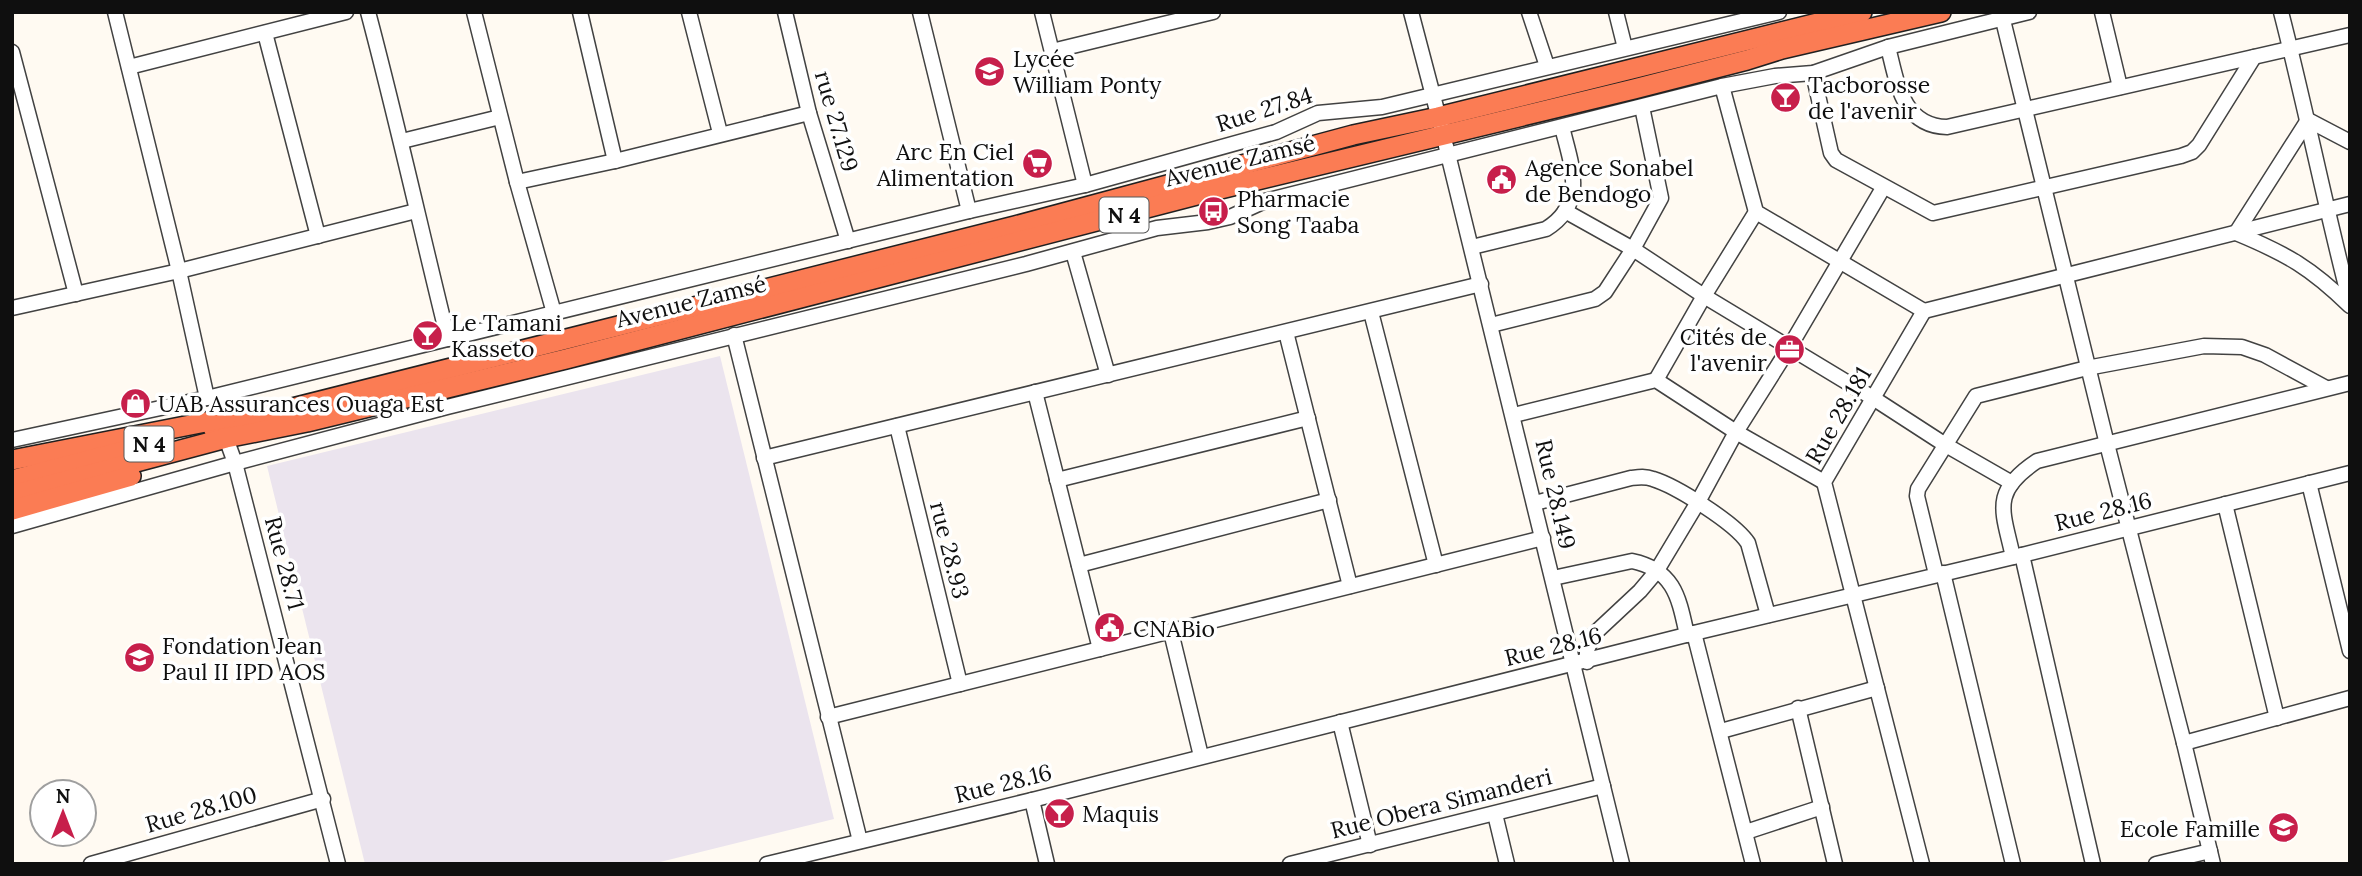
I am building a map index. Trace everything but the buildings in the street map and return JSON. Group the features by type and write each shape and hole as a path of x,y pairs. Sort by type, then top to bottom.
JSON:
{"highway":[{"name":"Avenue Zamsé","path":"1443,136 1862,12"},
{"name":"Avenue Zamsé","path":"299,412 579,355 1239,185 1634,89 1782,49 1941,12"},
{"name":"N 4","path":"12,495 226,438 299,412"},
{"name":"N 4","path":"12,480 299,412"},
{"path":"12,460 200,422 299,412"},
{"path":"12,510 160,467 226,438"}],"street":[{"path":"115,12 207,398"},
{"path":"129,67 346,12"},
{"path":"368,12 402,141 416,211 448,339"},
{"path":"474,12 517,182 554,313"},
{"path":"580,12 615,161"},
{"path":"689,12 720,134"},
{"name":"rue 27.129","path":"785,12 809,113 848,241"},
{"path":"920,12 969,211"},
{"path":"1042,12 1086,185"},
{"path":"1153,12 1157,27"},
{"path":"1052,51 1213,12"},
{"name":"Rue 28.149","path":"1411,12 1514,415 1542,538 1580,663 1603,786 1622,864"},
{"path":"1528,12 1547,66"},
{"path":"1616,12 1625,48"},
{"path":"1705,12 1708,28"},
{"name":"Rue 27.84","path":"12,440 207,398 969,211 1086,185 1276,131 1318,113 1369,110 1779,12"},
{"path":"12,526 234,463 734,335 1073,252 1157,228 1230,217 1265,201 1443,136 1562,127 1722,86 1776,76 1813,73 1888,47 2002,15 2029,12"},
{"path":"2102,12 2120,88"},
{"path":"2281,12 2350,304"},
{"path":"2002,15 2106,444 2184,743 2211,858 2156,864"},
{"path":"265,33 318,236"},
{"path":"1888,47 1908,109 1936,127 1947,127 2290,48 2346,39"},
{"path":"12,52 76,294"},
{"path":"1813,73 1831,153 1843,165 1933,213 2192,152 2199,145 2253,57"},
{"path":"1722,86 1756,212 1924,311 2350,204"},
{"path":"1491,326 1601,296 1633,250 1661,198 1642,107"},
{"path":"517,182 809,113"},
{"path":"402,141 500,117"},
{"path":"2308,120 2350,142"},
{"path":"2236,233 2308,120"},
{"path":"1472,247 1546,229 1565,211 1574,193 1575,180 1562,127"},
{"path":"1580,663 1594,634 1640,591 1656,572 1736,432 1883,188"},
{"path":"12,308 178,271 416,211"},
{"path":"1565,211 2012,483"},
{"path":"1514,415 1656,380 1756,212"},
{"path":"2236,233 2296,260 2350,304"},
{"path":"1073,252 1108,375"},
{"path":"764,458 1481,284"},
{"name":"Rue 28.181","path":"1923,864 1824,482 1924,311"},
{"path":"1371,312 1436,565"},
{"path":"1286,332 1350,586"},
{"path":"734,335 860,841"},
{"path":"2013,864 1940,573 1917,496 1920,483 1944,444 1976,396 2088,368 2204,346 2242,347 2265,355 2326,388"},
{"path":"1656,380 1736,432 1824,482"},
{"path":"2093,864 2003,508 2003,497 2012,483 2037,461 2350,383"},
{"path":"1035,392 1100,649"},
{"path":"1057,480 1308,418"},
{"name":"rue 28.93","path":"897,426 960,684"},
{"name":"Rue 28.71","path":"226,438 338,864"},
{"name":"Rue 28.16","path":"767,864 2350,473"},
{"path":"1535,503 1644,477 1654,479 1698,502 1742,534 1748,543 1768,615"},
{"path":"2309,483 2350,651"},
{"path":"1079,565 1329,500"},
{"path":"2225,504 2277,718"},
{"path":"828,718 1542,538"},
{"path":"1553,578 1632,561 1641,563 1672,585 1678,595 1721,731 1753,864"},
{"path":"1171,632 1201,756"},
{"path":"1721,731 1877,688"},
{"path":"2184,743 2350,698"},
{"path":"1798,708 1835,864"},
{"path":"1340,722 1370,845"},
{"name":"Rue Obera Simanderi","path":"1290,864 1603,786"},
{"name":"Rue 28.100","path":"91,864 323,799"},
{"path":"1032,800 1047,864"},
{"path":"1746,832 1822,807"},
{"path":"1495,814 1507,864"}],"shaded area":[{"path":"720,356 834,819 652,864 365,864 267,466"}],"place":[{"name":"Lycée William Ponty","path":"990,71"},
{"name":"Tacborosse de l'avenir","path":"1785,97"},
{"name":"Arc En Ciel Alimentation","path":"1037,164"},
{"name":"Agence Sonabel de Bendogo","path":"1502,180"},
{"name":"Pharmacie Song Taaba","path":"1214,211"},
{"name":"Le Tamani Kasseto","path":"428,335"},
{"name":"Cités de l'avenir","path":"1790,349"},
{"name":"UAB Assurances Ouaga Est","path":"135,403"},
{"name":"CNABio","path":"1110,628"},
{"name":"Fondation Jean Paul II IPD AOS","path":"139,658"},
{"name":"Maquis","path":"1059,813"},
{"name":"Ecole Famille","path":"2283,828"}]}
